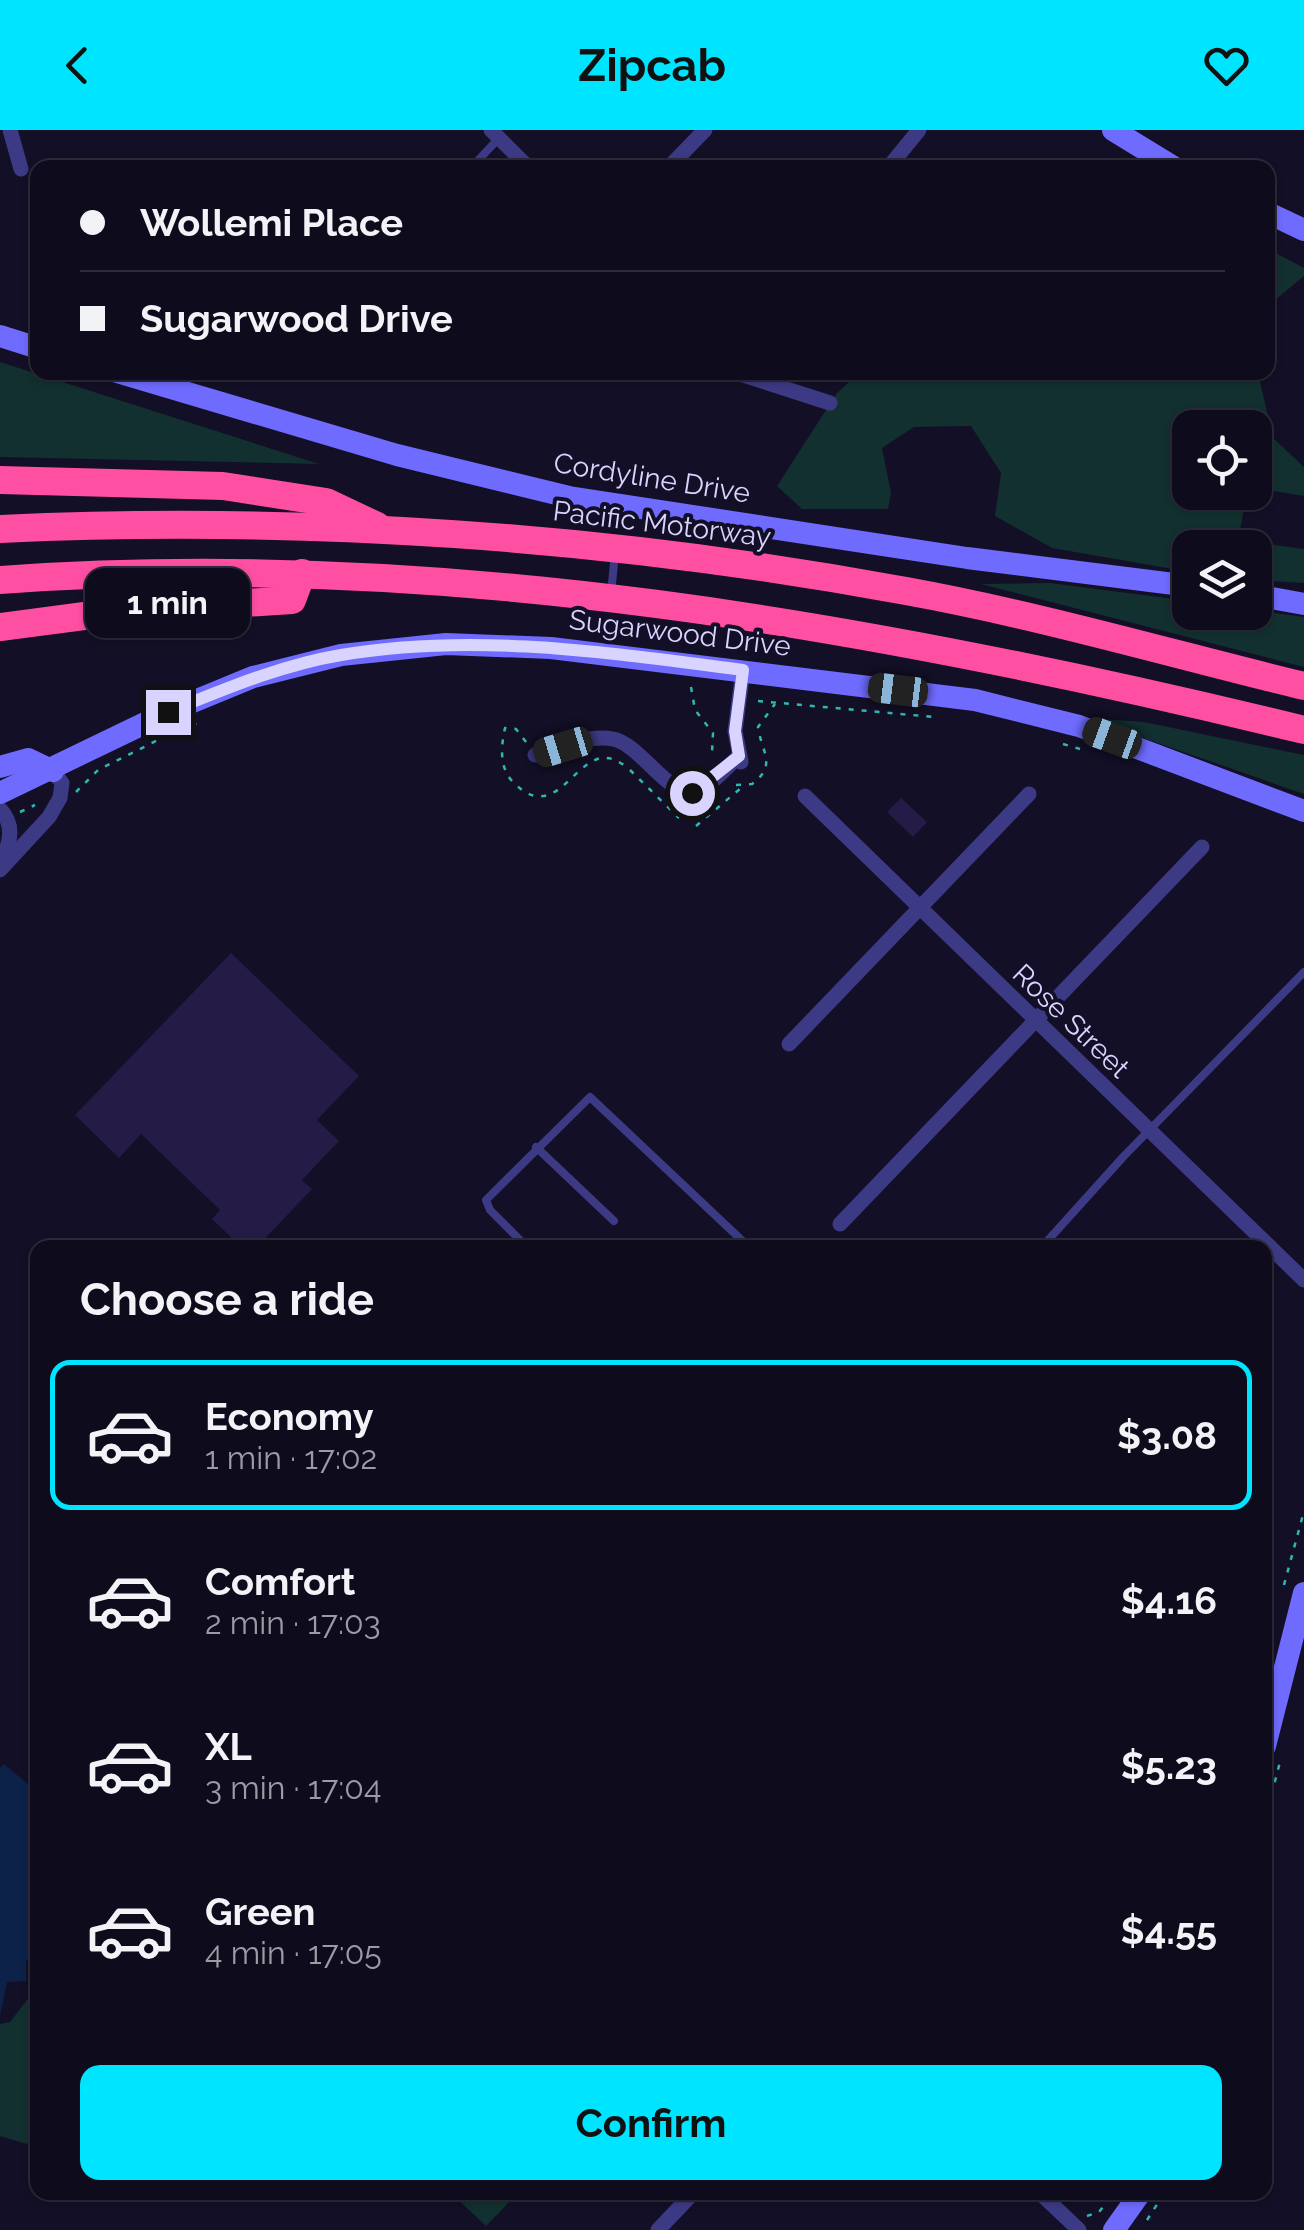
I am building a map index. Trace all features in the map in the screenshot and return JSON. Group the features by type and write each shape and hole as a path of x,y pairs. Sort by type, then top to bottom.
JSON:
{"highway":[{"path":"0,480 223,486 326,502 387,530"},
{"name":"Pacific Motorway","path":"0,530 212,526 387,530 615,550 908,591 1304,686"},
{"path":"0,627 122,611 292,600 302,573"},
{"path":"0,580 302,573 611,598 792,621 1045,671 1304,730"}],"street":[{"path":"10,130 21,169"},
{"path":"676,160 705,130"},
{"path":"894,160 918,130"},
{"path":"1113,130 1162,160"},
{"path":"495,134 521,160"},
{"path":"1275,216 1304,230"},
{"path":"0,336 30,345"},
{"name":"Cordyline Drive","path":"144,380 414,460 568,497 967,558 1172,584"},
{"path":"758,380 830,404"},
{"path":"1272,598 1304,604"},
{"name":"Sugarwood Drive","path":"0,793 168,712 253,677 341,655 446,644 551,648 975,700 1079,726 1304,811"},
{"path":"536,755 591,739 614,739 635,750 678,790 687,793 702,788 740,759 735,731 743,670"},
{"path":"0,768 28,759 53,770 62,783 57,805 0,870"},
{"path":"789,1044 1030,794"},
{"name":"Rose Street","path":"806,796 1258,1240"},
{"path":"0,809 10,831 0,862"},
{"path":"840,1224 1202,848"},
{"name":"Rose Street","path":"1272,1253 1304,1280"},
{"path":"1272,1719 1304,1593"},
{"path":"658,2230 686,2200"},
{"path":"1050,2200 1082,2224"},
{"path":"1114,2230 1135,2200"}],"lane":[{"path":"476,160 495,134"},
{"path":"611,598 615,550"},
{"path":"1048,1240 1304,972"},
{"path":"521,1240 486,1202 582,1100 594,1098 742,1240"},
{"path":"536,1147 614,1221"}],"path":[{"path":"692,684 695,710 714,733 712,753"},
{"path":"766,703 940,716"},
{"path":"696,826 764,772 768,751 758,728 775,703"},
{"path":"76,792 98,770 198,722"},
{"path":"536,755 516,730 505,728 504,767 508,777 524,791 546,794 563,789 592,762 608,758 624,765 679,818"},
{"path":"1054,742 1087,751"},
{"path":"736,785 742,787"},
{"path":"1082,2224 1108,2200"}],"green space":[{"path":"1275,253 1304,268 1304,276 1275,300"},
{"path":"0,362 30,372 30,380 56,380 319,464 0,457"},
{"path":"851,380 1260,380 1267,410 1172,410 1172,510 1244,510 1240,530 1172,530 1172,569 1052,548 995,516 1001,473 971,426 914,427 882,448 891,493 888,509 802,509 777,486 837,393"},
{"path":"1272,434 1304,467 1304,496 1272,491"},
{"path":"1272,545 1304,549 1304,583 1272,581"},
{"path":"1050,583 1172,599 1172,630 1272,630 1272,612 1304,617 1304,667 981,584"},
{"path":"1086,718 1144,722 1304,755 1304,794"},
{"path":"30,1996 30,2145 0,2136 0,2024 10,2022"},
{"path":"458,2200 511,2200 486,2226"}],"water":[{"path":"4,1764 30,1786 30,1959 26,1961 26,1981 7,1982 0,2016 0,1768"}],"building":[{"path":"901,798 927,822 913,837 887,812"},
{"path":"231,953 359,1076 317,1120 339,1141 302,1180 312,1189 264,1240 234,1240 212,1219 220,1210 141,1134 119,1158 75,1115"}],"route":[{"path":"168,712 253,677 341,655 446,644 551,648 743,670 735,731 739,756 692,793"}]}
